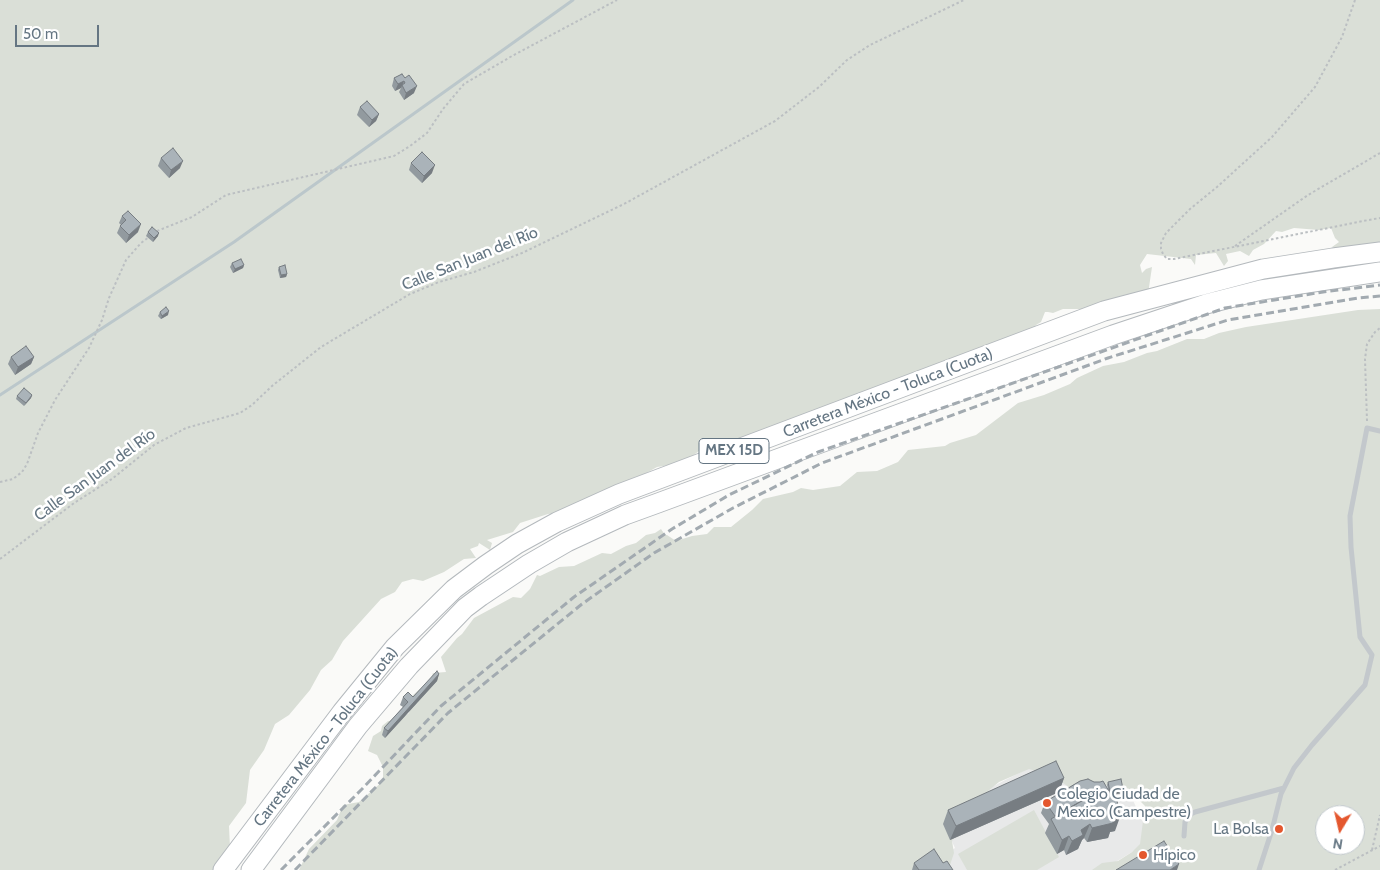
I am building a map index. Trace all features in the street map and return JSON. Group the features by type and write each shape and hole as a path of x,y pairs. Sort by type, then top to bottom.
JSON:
{"highway":[{"name":"Carretera México - Toluca (Cuota)","path":"223,870 342,712 395,647 454,589 517,544 557,522 619,494 1104,311 1263,269 1380,252"},
{"name":"Carretera México - Toluca (Cuota)","path":"251,870 358,726 409,666 465,608 528,564 567,542 676,496 1113,335 1206,304 1261,290 1380,272"}],"lane":[{"path":"1259,870 1272,830 1280,794 1294,768 1364,685 1372,655 1360,637 1351,547 1350,516 1367,428 1380,431"},
{"path":"1184,836 1185,822 1195,812 1284,788"}],"path":[{"path":"0,482 13,479 22,472 27,464 38,433 55,400 89,348 126,260 154,232 192,217 226,195 394,156 427,133 443,108 464,84 617,0"},
{"name":"Calle San Juan del Río","path":"0,560 74,503 112,479 154,445 186,428 240,413 321,347 410,294 522,253 624,204 775,121 819,87 847,60 870,45 964,0"},
{"path":"1355,0 1342,37 1315,87 1272,137 1217,187 1190,208 1166,233 1161,249 1162,254 1167,258 1174,259 1380,218"},
{"path":"1232,247 1308,195 1380,153"},
{"path":"1367,428 1365,359 1367,344 1380,328"},
{"path":"1372,850 1380,815"},
{"path":"1335,870 1380,846"}],"shaded area":[{"path":"0,0 1380,0 1380,250 1337,249 1332,247 1339,242 1331,228 1319,230 1294,228 1282,232 1276,231 1264,244 1253,250 1249,256 1240,251 1226,254 1228,261 1224,266 1216,253 1196,255 1195,265 1191,259 1147,254 1140,265 1142,273 1152,267 1148,294 1110,311 1063,309 1053,313 1045,312 1041,322 1033,330 902,391 895,401 877,404 732,444 699,451 687,460 657,467 641,476 635,477 614,492 564,512 548,514 520,523 513,532 487,540 492,543 490,550 479,543 478,546 470,549 476,558 464,559 444,572 423,581 413,579 402,582 395,592 381,599 343,641 332,660 321,670 310,690 289,715 275,724 264,750 250,770 246,803 229,826 230,848 216,870 0,870"},
{"path":"1380,309 1380,870 1092,870 1102,863 1118,861 1140,844 1145,806 1132,791 1108,784 1097,792 1078,794 1054,776 1029,769 999,782 988,791 979,822 960,829 952,841 954,853 949,868 946,870 299,870 309,849 337,820 343,805 359,802 383,781 383,767 377,755 368,751 373,736 381,731 382,726 388,721 398,720 409,713 412,696 430,680 433,673 446,672 441,657 474,618 513,597 521,598 530,589 537,575 540,576 559,567 574,566 602,553 611,554 661,529 665,535 676,541 707,534 714,527 731,527 763,499 793,492 801,488 813,490 840,486 857,472 877,471 898,462 908,450 945,446 976,435 1018,403 1070,384 1077,378 1103,366 1124,362 1187,339 1204,339 1219,333 1246,327 1358,310"},
{"name":"Colegio Ciudad de Mexico (Campestre)","path":"1054,755 1117,765 1151,840 1103,870 922,870 955,848 939,814"},
{"path":"1034,810 1059,857 1037,870 967,870 958,854"}],"building":[{"path":"402,74 405,78 409,75 417,86 406,93 402,85 405,83 404,81 398,84 394,78"},
{"path":"367,101 379,114 372,120 360,107"},
{"path":"173,148 183,161 171,170 161,158"},
{"path":"422,152 435,165 424,176 411,163"},
{"path":"128,211 141,224 129,235 120,226 126,220 122,216"},
{"path":"152,227 159,233 154,238 148,232"},
{"path":"241,259 244,265 235,269 232,263"},
{"path":"285,265 287,274 281,275 279,267"},
{"path":"166,307 169,311 162,316 160,312"},
{"path":"26,346 34,357 18,367 11,357"},
{"path":"24,388 32,395 26,403 17,396"},
{"path":"437,671 439,674 388,731 384,728 408,702 403,697 408,692 413,697"},
{"path":"1056,761 1064,778 956,826 948,810"},
{"path":"1088,779 1094,782 1103,781 1110,793 1096,797 1091,790 1088,791 1090,796 1055,816 1045,802 1080,781"},
{"path":"1121,779 1123,789 1110,792 1108,782"},
{"path":"1116,795 1120,817 1113,818 1113,823 1092,828 1090,824 1081,830 1083,835 1072,841 1069,836 1062,840 1051,819 1088,799"},
{"name":"Hípico","path":"1164,841 1179,864 1170,870 1116,870"},
{"path":"934,849 943,863 947,861 953,870 919,870 914,863"}],"waterway":[{"path":"0,395 234,242 573,0"}],"railway":[{"path":"281,870 441,706 574,597 672,529 729,495 818,452 1225,308 1380,285"},
{"path":"295,870 448,713 582,604 654,553 733,508 822,463 1108,358 1228,320 1380,296"}],"place":[{"name":"Colegio Ciudad de Mexico (Campestre)","path":"1047,803"},
{"name":"La Bolsa","path":"1279,829"},
{"name":"Hípico","path":"1143,855"}]}
